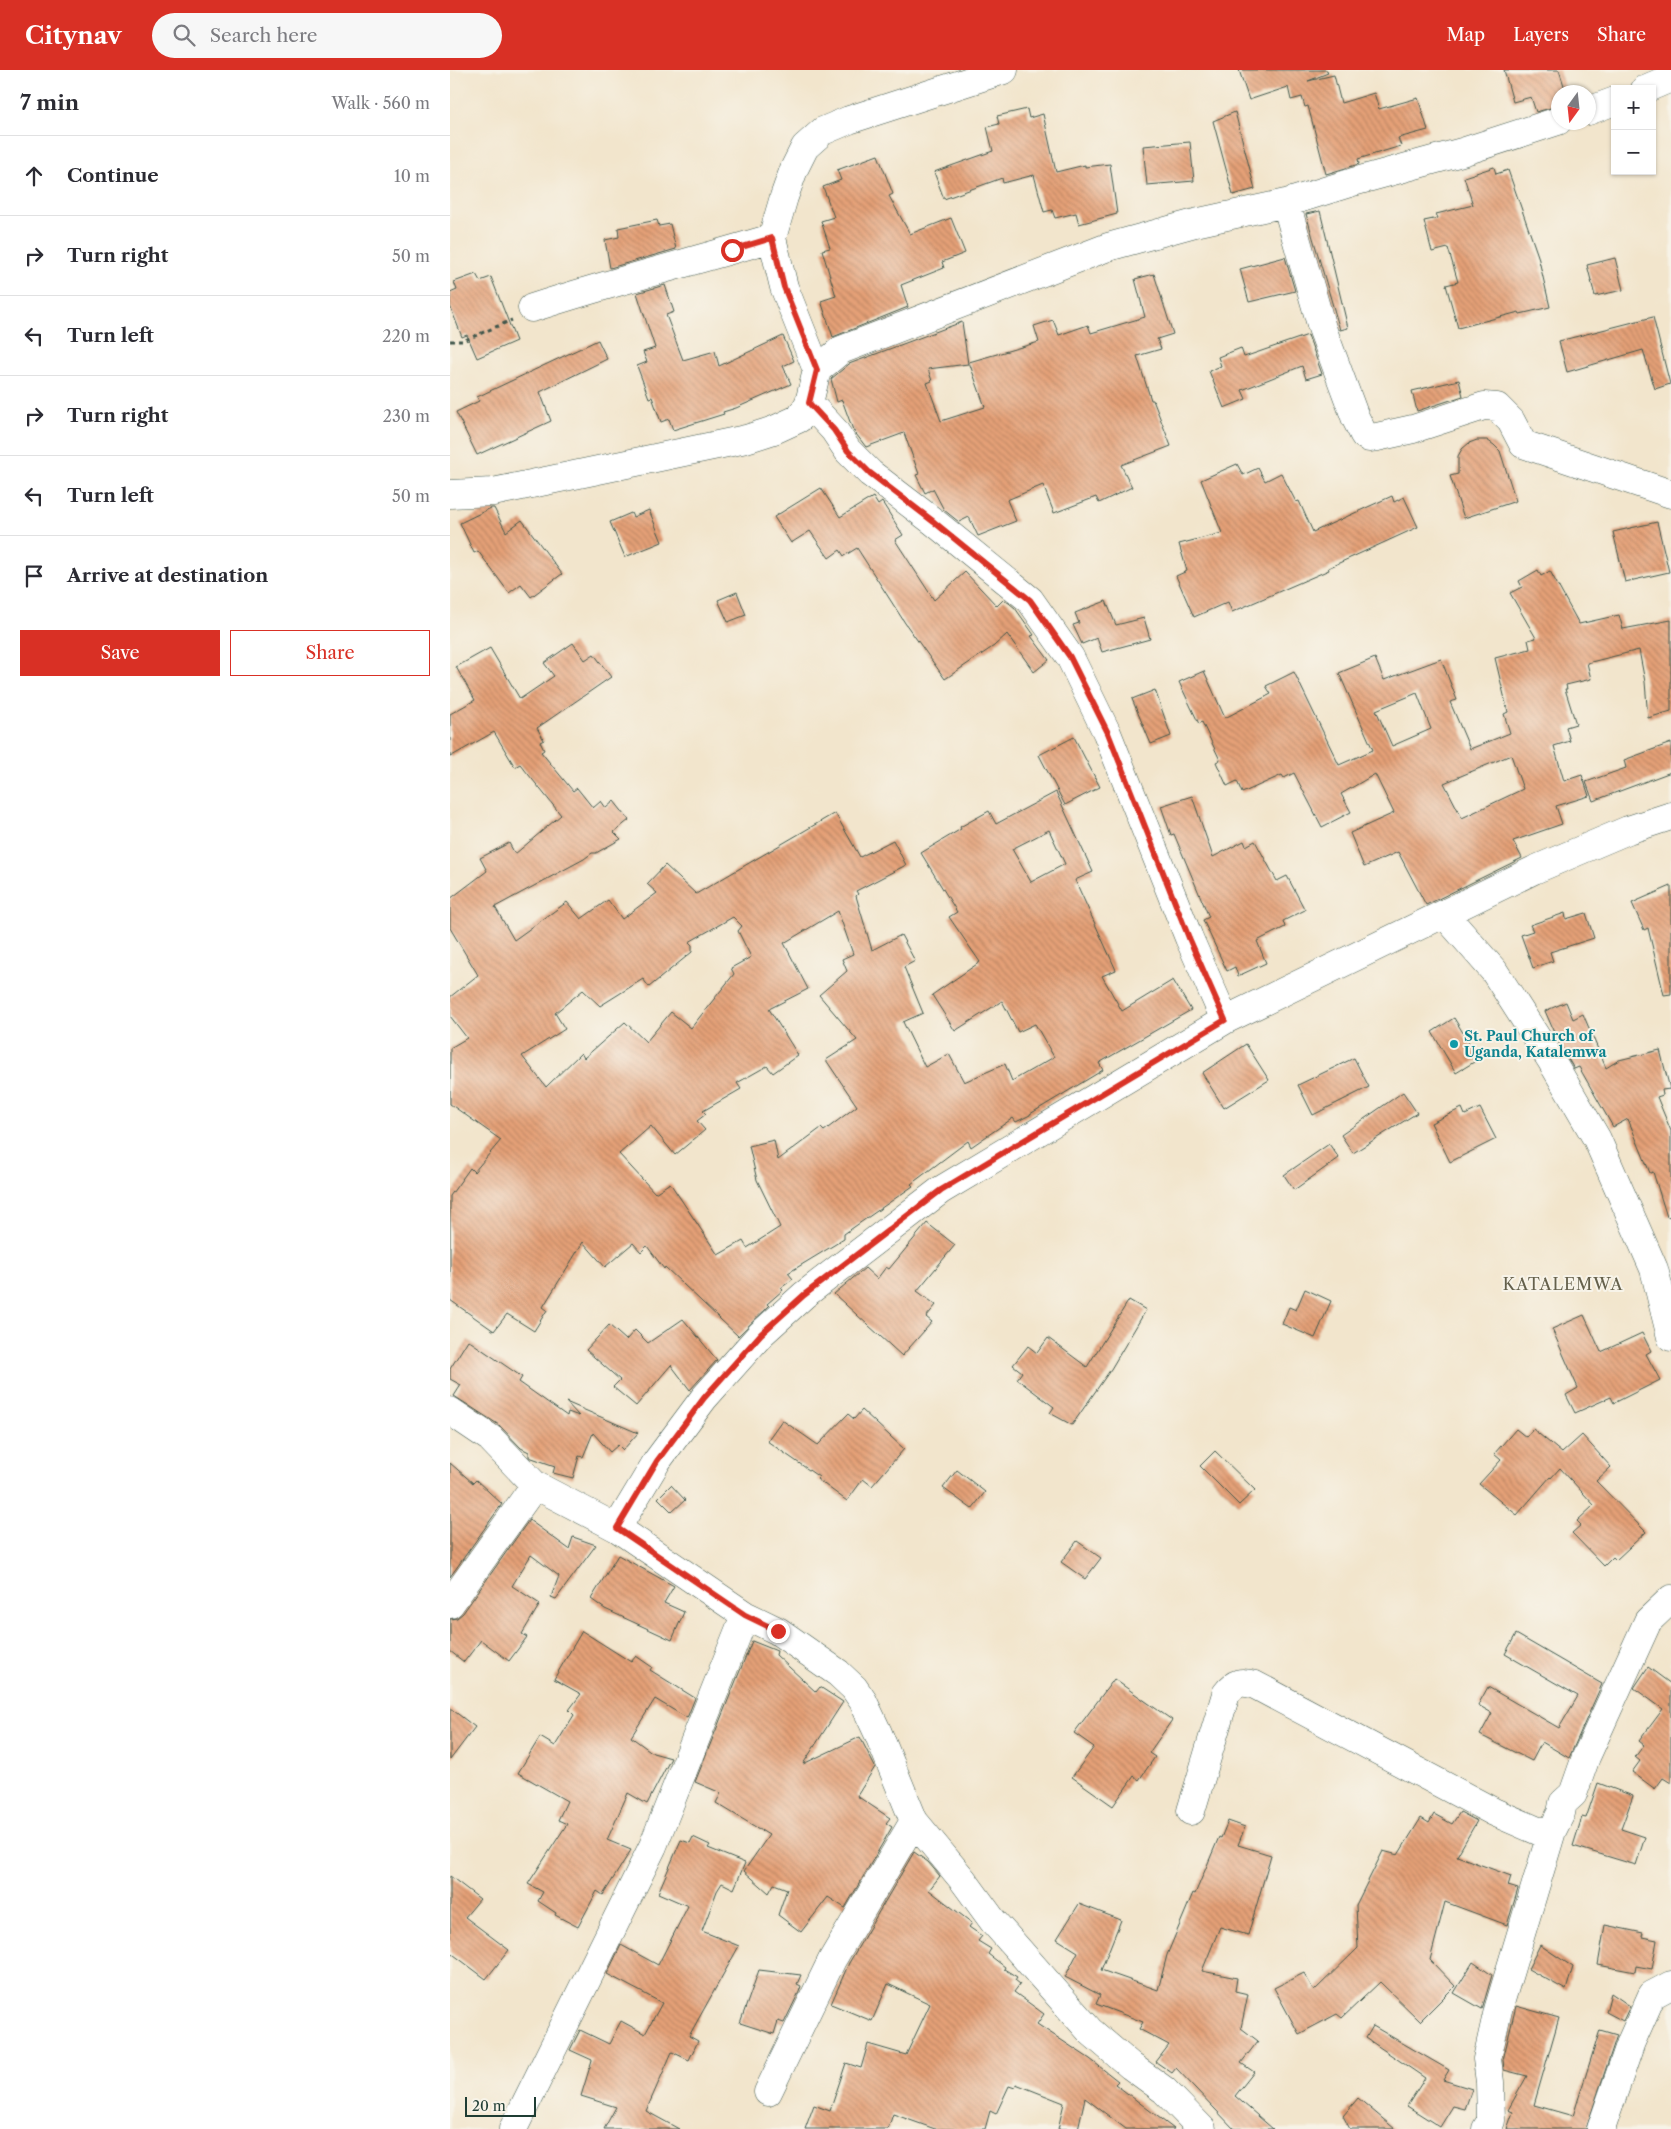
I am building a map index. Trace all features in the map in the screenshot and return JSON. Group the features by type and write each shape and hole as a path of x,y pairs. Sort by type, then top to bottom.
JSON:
{"street":[{"path":"450,494 493,492 746,439 774,430 800,418 809,403 817,370 784,287 772,238 784,197 805,147 823,131 849,120 1004,70"},
{"path":"1654,85 1671,78"},
{"path":"1596,108 1611,102"},
{"path":"817,370 841,350 1108,247 1195,223 1286,203 1353,182 1462,152 1551,123"},
{"path":"1286,203 1322,328 1355,417 1364,435 1369,438 1377,437 1412,429 1484,406 1497,407 1511,422 1523,444 1671,494"},
{"path":"532,308 598,286 694,262 772,238"},
{"path":"809,403 834,430 848,451 870,473 1030,600 1070,657 1108,733 1189,938 1225,1020"},
{"path":"617,1528 657,1461 704,1398 761,1334 804,1295 941,1190 1225,1020 1534,870 1628,830 1671,816"},
{"path":"1444,915 1494,971 1551,1060 1598,1139 1654,1269 1671,1337"},
{"path":"450,1411 490,1438 535,1486 617,1528 745,1615 778,1631 838,1672 854,1688 878,1733 914,1821 963,1880 993,1920 1090,2031 1131,2066 1164,2090 1202,2129"},
{"path":"450,1604 535,1486"},
{"path":"1486,2129 1491,2121 1490,2082 1486,2059 1498,2010 1552,1831 1561,1813 1563,1803 1573,1794 1586,1757 1648,1621 1671,1599"},
{"path":"513,2129 653,1846 745,1615"},
{"path":"1191,1811 1226,1694 1233,1685 1241,1682 1255,1685 1494,1812 1538,1831 1552,1831"},
{"path":"768,2092 832,1960 914,1821"},
{"path":"1601,2129 1631,2042 1652,1995 1671,1985"}],"path":[{"path":"450,341 463,341 511,321 532,308"}],"building":[{"path":"1239,70 1327,70 1328,73 1308,81 1334,75 1341,103 1374,93 1379,109 1418,98 1428,130 1398,138 1401,146 1358,159 1359,164 1326,174 1308,106 1305,107 1302,97 1291,100 1288,87 1249,100"},
{"path":"1504,70 1559,70 1564,85 1551,85 1551,108 1536,112 1531,97 1513,102"},
{"path":"1027,109 1029,118 1043,114 1056,172 1085,165 1085,167 1110,164 1117,214 1079,224 1076,213 1055,218 1052,210 1044,212 1034,175 1003,183 1002,178 944,199 934,172 993,151 987,127 999,124 997,116"},
{"path":"1235,112 1255,189 1233,195 1213,121"},
{"path":"1190,142 1194,181 1147,185 1143,146"},
{"path":"878,155 893,194 889,196 910,234 951,218 965,253 942,262 944,268 901,285 908,307 833,337 821,301 836,296 822,250 830,248 821,221 834,217 823,187 841,180 837,170"},
{"path":"1494,167 1496,174 1508,170 1538,256 1550,307 1520,314 1519,312 1458,328 1446,285 1458,282 1448,248 1432,252 1424,221 1438,218 1436,214 1473,205 1464,177"},
{"path":"1320,211 1348,328 1340,330 1306,214"},
{"path":"657,220 659,226 670,224 676,249 610,268 605,240 619,237 618,228"},
{"path":"1285,257 1295,291 1249,302 1240,269"},
{"path":"1615,258 1623,290 1595,296 1587,265"},
{"path":"476,274 480,281 491,277 516,341 477,358 467,335 462,337 450,306 450,293 457,290 454,282"},
{"path":"1154,274 1173,334 1157,339 1161,349 1137,356 1151,400 1153,400 1171,446 1121,465 1132,487 1099,503 1096,497 1054,513 1043,485 1007,500 1016,521 978,536 969,517 959,522 944,510 933,489 925,493 916,475 919,474 904,433 866,447 853,430 842,400 837,402 831,379 849,364 962,322 968,364 928,369 932,381 927,383 941,421 985,407 969,362 1039,342 1034,326 1053,320 1059,335 1088,325 1091,333 1145,317 1135,279"},
{"path":"665,285 674,312 666,315 683,360 715,351 719,366 783,336 794,361 783,366 791,384 723,412 724,414 673,430 669,419 661,422 652,397 649,398 637,366 647,362 643,352 655,348 637,293"},
{"path":"1653,317 1670,384 1655,389 1643,350 1567,372 1559,341"},
{"path":"1308,335 1322,374 1306,379 1302,366 1242,390 1246,399 1224,408 1209,371 1221,366 1218,357 1241,348 1244,357"},
{"path":"598,340 607,359 540,392 551,421 477,455 456,412 479,401 477,397"},
{"path":"1459,380 1463,396 1417,411 1412,391"},
{"path":"1477,440 1487,440 1500,451 1516,501 1464,518 1450,476 1458,474 1458,456 1462,449 1469,443"},
{"path":"1237,464 1243,475 1258,468 1265,481 1281,473 1296,502 1299,501 1313,532 1392,496 1394,502 1404,497 1418,527 1328,568 1329,570 1232,612 1228,602 1194,617 1176,576 1187,571 1179,544 1222,533 1201,480"},
{"path":"821,488 840,517 873,497 878,505 882,502 903,535 895,540 934,600 965,572 997,606 1004,599 1015,608 1034,635 1031,636 1049,660 1034,672 1007,634 994,646 945,679 905,623 857,548 844,556 840,550 829,558 810,531 791,543 774,517"},
{"path":"494,508 506,532 522,520 562,574 531,597 521,584 509,593 478,551 474,553 460,523"},
{"path":"649,510 662,542 625,557 610,522 631,513 633,517"},
{"path":"1657,522 1669,572 1625,582 1613,532"},
{"path":"1538,570 1541,576 1550,571 1579,624 1619,615 1623,629 1671,620 1671,711 1648,718 1645,682 1639,650 1587,663 1591,679 1566,685 1567,689 1565,689 1576,724 1566,727 1570,741 1554,746 1564,781 1582,775 1589,796 1556,806 1562,824 1513,841 1522,858 1426,905 1398,852 1364,867 1350,833 1394,813 1375,774 1341,794 1351,812 1322,827 1294,773 1284,778 1282,775 1242,793 1237,781 1227,786 1216,762 1220,760 1202,722 1199,724 1179,682 1204,671 1225,718 1271,694 1266,686 1294,672 1339,765 1373,750 1339,673 1375,658 1384,680 1441,659 1457,700 1450,702 1470,749 1510,733 1504,714 1508,712 1495,658 1530,649 1528,640 1536,638 1510,593 1522,587 1519,581","holes":["1417,693 1431,729 1392,746 1376,710","1511,755 1523,789 1462,818 1444,783"]},
{"path":"737,592 746,615 728,622 718,600"},
{"path":"1106,601 1116,625 1144,618 1150,639 1102,652 1097,638 1082,644 1073,625 1079,623 1075,613"},
{"path":"573,643 585,660 594,654 611,677 537,728 544,740 540,742 544,750 541,752 573,791 577,788 593,808 601,801 606,808 614,801 629,820 614,832 621,839 495,907 514,940 567,902 581,919 608,900 622,919 657,893 647,884 665,865 696,894 835,813 860,857 893,840 906,865 856,891 858,894 856,896 872,950 901,935 915,961 904,967 923,1013 903,1022 925,1067 949,1054 964,1082 1005,1064 1012,1081 1054,1057 1035,1024 1018,1032 1002,1001 955,1031 932,995 980,962 949,917 957,912 921,853 961,829 960,827 989,811 996,824 1056,792 1093,872 1075,880 1116,970 1102,976 1122,1011 1173,980 1191,1010 1099,1063 1103,1070 1030,1115 1016,1122 1013,1118 971,1147 968,1141 911,1184 913,1186 844,1234 844,1239 788,1273 793,1279 781,1288 783,1290 767,1304 769,1306 738,1336 665,1267 664,1269 647,1246 641,1252 633,1243 605,1267 583,1242 543,1307 547,1310 534,1331 507,1314 494,1331 450,1300 450,1196 470,1168 474,1172 501,1140 450,1104 450,1048 467,1038 450,1016 450,997 478,975 450,928 450,899 487,871 480,858 509,843 515,854 561,815 520,764 515,767 494,732 450,757 450,714 475,700 456,667 490,648 520,699 554,676 544,663","holes":["1049,830 1065,864 1031,882 1012,849","838,911 853,954 842,959 847,971 819,995 857,1040 826,1060 857,1106 824,1131 821,1128 778,1160 774,1140 749,1146 757,1180 780,1227 747,1248 743,1241 718,1255 670,1183 655,1193 619,1154 651,1126 675,1155 705,1130 697,1121 706,1114 703,1111 741,1089 737,1083 767,1066 773,1073 798,1055 769,1009 808,989 784,943","733,917 742,926 738,931 751,957 731,968 734,974 691,1028 671,1012 646,1042 625,1022 584,1058 581,1053 546,1087 522,1056 565,1029 555,1013 583,990 600,1006 643,979 649,987 692,952 692,945 689,942"]},
{"path":"1155,690 1171,736 1151,744 1132,699"},
{"path":"1074,737 1100,787 1065,805 1039,755"},
{"path":"1671,743 1671,772 1593,801 1586,782 1626,768 1624,760"},
{"path":"1192,796 1213,857 1244,841 1246,846 1255,841 1277,881 1287,876 1305,910 1283,921 1285,927 1257,941 1266,963 1238,976 1235,967 1227,971 1203,920 1209,917 1174,834 1171,835 1161,806"},
{"path":"1671,886 1671,994 1664,995 1648,928 1644,930 1632,903"},
{"path":"1565,913 1566,919 1586,913 1594,938 1550,952 1553,961 1533,968 1521,935 1533,931 1530,925"},
{"path":"1566,1002 1573,1019 1583,1014 1606,1068 1619,1060 1660,1050 1670,1089 1662,1090 1663,1095 1657,1097 1671,1131 1671,1216 1667,1217 1653,1172 1650,1173 1628,1119 1613,1127 1579,1067 1574,1069 1559,1043 1545,1011"},
{"name":"St. Paul Church of Uganda, Katalemwa","path":"1454,1018 1479,1059 1456,1073 1432,1032"},
{"path":"1246,1044 1269,1080 1224,1108 1202,1073"},
{"path":"1354,1058 1369,1087 1313,1115 1298,1085"},
{"path":"1403,1092 1417,1113 1353,1153 1341,1135"},
{"path":"1462,1108 1465,1115 1480,1108 1496,1139 1450,1162 1431,1123"},
{"path":"1329,1144 1339,1158 1294,1190 1284,1175"},
{"path":"927,1223 955,1245 917,1291 936,1305 926,1317 932,1322 902,1356 834,1294 865,1268 877,1279 886,1267 889,1269"},
{"path":"1305,1289 1331,1301 1315,1338 1282,1324 1289,1307 1296,1310"},
{"path":"1129,1300 1146,1310 1111,1369 1072,1425 1050,1413 1054,1407 1017,1379 1022,1372 1013,1365 1028,1346 1037,1353 1048,1338 1087,1367"},
{"path":"1584,1315 1601,1352 1642,1333 1651,1351 1646,1354 1660,1380 1614,1403 1611,1397 1575,1413 1566,1395 1578,1388 1552,1329"},
{"path":"683,1319 717,1360 690,1390 671,1365 636,1406 613,1387 620,1380 586,1350 609,1325 626,1340 635,1330 648,1343"},
{"path":"468,1340 522,1377 519,1382 567,1416 568,1412 579,1416 566,1402 638,1433 623,1450 618,1445 610,1452 593,1433 583,1457 579,1456 573,1478 553,1473 555,1466 529,1457 529,1452 521,1448 499,1425 454,1396 461,1385 450,1379 450,1369"},
{"path":"862,1410 904,1449 872,1486 863,1479 847,1501 817,1479 819,1477 767,1441 782,1420 818,1445 848,1414 854,1419"},
{"path":"1516,1429 1526,1437 1533,1429 1562,1453 1582,1435 1611,1467 1596,1481 1646,1532 1616,1560 1613,1557 1604,1566 1572,1533 1581,1525 1577,1521 1594,1505 1560,1468 1517,1515 1479,1484 1501,1460 1494,1454"},
{"path":"1215,1451 1255,1490 1239,1505 1200,1466"},
{"path":"450,1463 473,1483 476,1480 502,1504 450,1577"},
{"path":"957,1470 985,1492 972,1509 943,1488"},
{"path":"671,1485 685,1500 672,1512 658,1498"},
{"path":"529,1520 569,1549 573,1537 596,1545 556,1599 551,1597 559,1576 531,1555 512,1586 540,1604 522,1634 527,1637 509,1661 481,1640 464,1662 450,1651 450,1619 457,1618 463,1613"},
{"path":"1077,1541 1101,1558 1085,1579 1061,1562"},
{"path":"618,1555 674,1586 664,1603 684,1612 672,1640 605,1609 591,1599"},
{"path":"582,1631 631,1662 636,1656 652,1667 650,1670 695,1698 687,1718 655,1699 631,1737 653,1753 671,1758 647,1804 628,1793 607,1840 631,1850 603,1895 597,1891 578,1927 555,1915 556,1913 538,1901 543,1892 528,1884 567,1824 558,1820 567,1801 518,1773 540,1737 555,1746 574,1715 569,1710 581,1694 554,1679"},
{"path":"1516,1634 1602,1684 1569,1758 1542,1742 1532,1761 1480,1735 1492,1713 1478,1705 1488,1687 1559,1728 1578,1696 1505,1654"},
{"path":"752,1641 777,1651 776,1655 816,1692 820,1687 843,1702 803,1764 860,1737 875,1767 857,1796 890,1818 886,1823 892,1827 845,1908 828,1897 801,1932 778,1915 787,1889 774,1884 769,1893 744,1871 769,1835 716,1803 721,1793 695,1782"},
{"path":"1648,1667 1671,1684 1671,1783 1663,1778 1655,1789 1632,1772 1640,1761 1635,1757 1644,1745 1639,1741 1663,1709 1634,1688"},
{"path":"1114,1679 1172,1720 1149,1753 1155,1757 1139,1780 1134,1776 1113,1806 1072,1777 1094,1747 1074,1733"},
{"path":"450,1708 475,1727 450,1760"},
{"path":"1598,1783 1633,1796 1621,1829 1645,1837 1636,1865 1573,1846 1582,1817 1586,1818"},
{"path":"1460,1812 1477,1821 1457,1856 1511,1876 1508,1886 1518,1889 1507,1925 1445,1902 1430,1960 1455,1986 1420,2021 1380,1982 1342,2018 1337,2014 1299,2034 1274,1988 1304,1973 1314,1991 1358,1948 1356,1905 1383,1851 1398,1855 1421,1818 1429,1823 1434,1814 1452,1824"},
{"path":"1228,1821 1245,1827 1238,1845 1271,1855 1248,1935 1220,1927 1202,1971 1237,1978 1235,1991 1248,1994 1241,2028 1258,2041 1241,2063 1254,2072 1235,2096 1273,2129 1234,2129 1176,2068 1172,2073 1156,2062 1169,2045 1139,2029 1143,2022 1096,2004 1100,1995 1065,1977 1078,1952 1057,1939 1079,1904 1121,1920 1101,1970 1158,1990 1167,1955 1193,1893 1195,1894 1219,1837 1221,1838"},
{"path":"693,1837 710,1845 708,1848 745,1863 734,1889 722,1883 717,1891 702,1931 739,1946 689,2036 698,2041 689,2060 672,2052 646,2111 679,2129 604,2129 616,2107 581,2096 592,2060 570,2050 580,2030 609,2044 621,2021 645,2034 662,2003 607,1974 621,1945 658,1965 688,1906 658,1893 681,1840 690,1843"},
{"path":"914,1852 928,1862 940,1876 929,1890 972,1923 969,1927 982,1936 978,1941 991,1949 988,1954 1005,1967 1004,1969 1017,1977 1015,1980 1020,1984 1014,1992 1044,2014 1037,2024 1090,2059 1118,2081 1115,2084 1174,2129 1126,2129 1085,2098 1078,2129 1058,2129 1064,2103 1016,2084 1015,2088 1009,2086 996,2114 990,2111 985,2129 935,2129 893,2114 888,2129 805,2129 814,2105 830,2111 846,2063 861,2068 868,2044 906,2055 930,2004 888,1984 872,2021 831,2004 849,1963"},
{"path":"450,1876 480,1899 465,1917 509,1950 486,1979 450,1952"},
{"path":"1605,1925 1643,1933 1642,1937 1657,1940 1652,1969 1636,1966 1635,1972 1598,1965"},
{"path":"1540,1945 1573,1967 1566,1990 1528,1969"},
{"path":"1473,1962 1492,1975 1482,2009 1454,1993"},
{"path":"759,1970 801,1975 797,1984 801,1986 799,1992 784,2023 778,2021 774,2034 740,2023"},
{"path":"1611,1993 1630,2006 1623,2021 1606,2012"},
{"path":"1516,2006 1559,2018 1534,2105 1573,2116 1600,2030 1617,2035 1586,2129 1507,2129 1513,2112 1508,2110 1527,2076 1504,2070 1503,2060"},
{"path":"1373,2026 1449,2070 1443,2080 1472,2089 1465,2109 1453,2106 1440,2127 1407,2106 1425,2078 1366,2038"},
{"path":"1358,2098 1395,2129 1350,2129 1343,2116"}],"place":[{"name":"St. Paul Church of Uganda, Katalemwa","path":"1454,1044"}],"district":[{"name":"KATALEMWA","path":"1563,1284"}],"route":[{"path":"732,250 772,238 784,287 817,370 809,403 834,430 848,451 870,473 912,504 1030,600 1070,657 1108,733 1189,938 1225,1020 941,1190 804,1295 761,1334 704,1398 657,1461 617,1528 745,1615 778,1631"}]}
